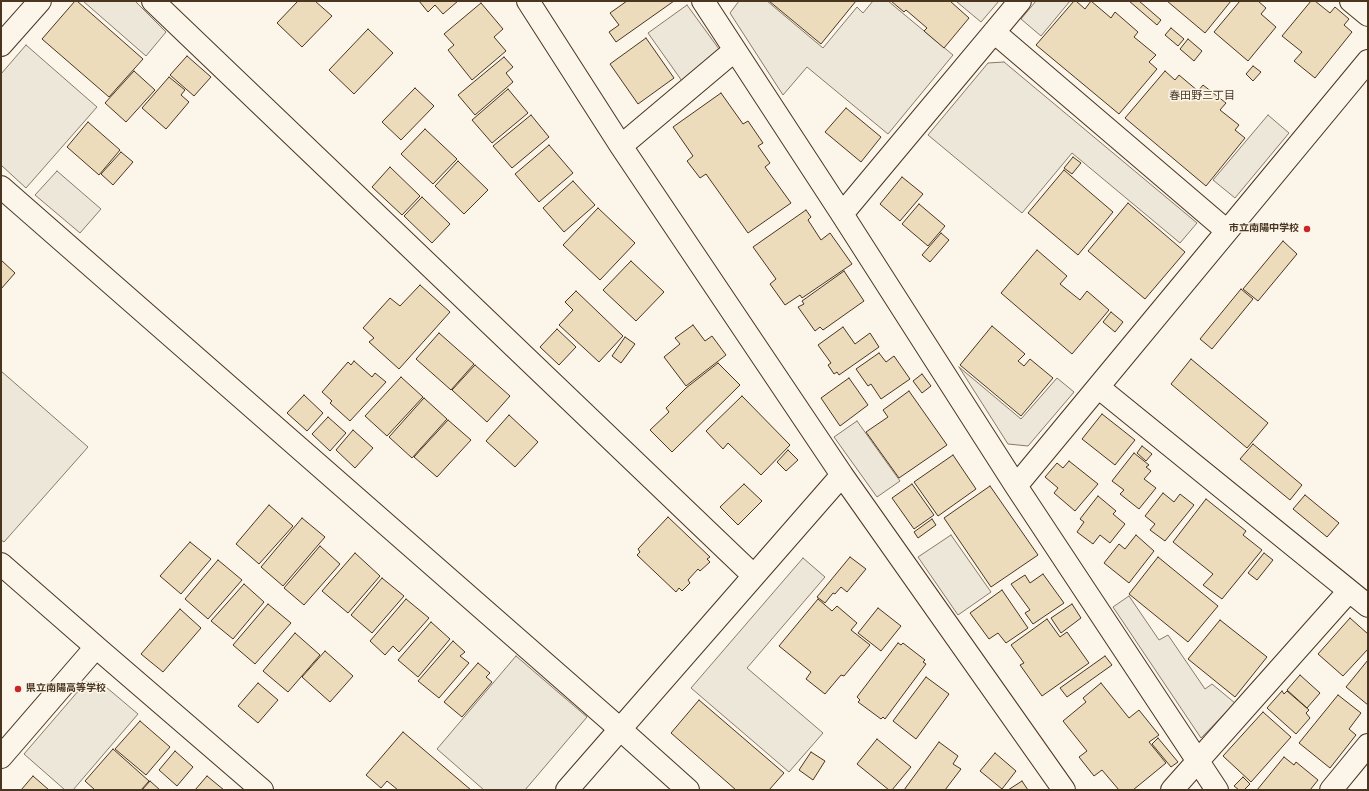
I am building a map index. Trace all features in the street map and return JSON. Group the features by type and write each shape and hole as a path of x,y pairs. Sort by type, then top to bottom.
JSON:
{"street":[{"path":"1,45 40,1"},
{"path":"152,1 754,576"},
{"path":"528,1 621,146 842,475 1064,790"},
{"path":"704,1 1016,486 1217,790"},
{"path":"842,214 1020,1"},
{"path":"1351,1 1368,15"},
{"path":"994,32 1227,231"},
{"path":"621,146 735,50"},
{"path":"1016,486 1368,61"},
{"path":"1,188 688,790"},
{"path":"1098,387 1368,606"},
{"path":"567,790 842,475"},
{"path":"1,564 262,790"},
{"path":"1172,790 1349,591"},
{"path":"1,757 96,647"},
{"path":"1331,790 1368,744"}],"shaded area":[{"path":"83,1 135,1 166,32 146,56"},
{"path":"739,1 767,1 823,48 857,7 863,13 873,1 888,1 953,55 888,134 807,67 783,95 730,13"},
{"path":"999,1 981,22 957,2"},
{"path":"1036,1 1070,1 1041,36 1021,19"},
{"path":"687,5 719,49 682,81 648,33"},
{"path":"26,45 97,107 26,188 1,165 1,74"},
{"path":"1004,62 1197,223 1180,243 1072,153 1022,213 928,135 988,63"},
{"path":"1268,115 1289,133 1235,198 1213,180"},
{"path":"57,171 101,209 80,233 35,195"},
{"path":"959,367 1021,419 1057,378 1074,392 1028,446 1008,444"},
{"path":"1,371 88,447 4,542 1,540"},
{"path":"857,421 900,481 877,497 834,437"},
{"path":"951,535 991,592 958,615 918,557"},
{"path":"803,558 825,577 747,668 823,733 789,772 691,688"},
{"path":"1129,596 1159,640 1168,635 1205,689 1212,684 1235,703 1201,738 1113,607"},
{"path":"516,656 587,717 525,790 484,790 437,749"},
{"path":"86,682 100,682 138,714 73,790 65,790 24,754"}],"building":[{"path":"75,1 77,1 143,59 109,97 42,39"},
{"path":"298,1 315,1 332,16 302,47 277,23"},
{"path":"419,1 458,1 443,14 435,5 428,12"},
{"path":"627,1 674,1 616,42 609,32 619,25 610,13"},
{"path":"769,1 856,1 821,44"},
{"path":"891,1 950,1 969,18 944,48 924,31 927,28 906,10 904,12"},
{"path":"1074,1 1085,9 1091,1 1111,18 1115,12 1138,32 1134,37 1156,55 1149,62 1157,69 1119,114 1036,45"},
{"path":"1129,1 1139,1 1161,20 1157,25"},
{"path":"1167,1 1231,1 1205,33"},
{"path":"1240,1 1258,1 1266,8 1261,14 1276,27 1248,61 1214,32"},
{"path":"1311,1 1315,1 1330,13 1335,7 1349,19 1344,25 1352,32 1315,78 1294,61 1302,52 1282,36"},
{"path":"481,3 503,29 494,37 506,51 472,80 448,50 454,45 444,34"},
{"path":"1171,28 1184,39 1178,46 1165,35"},
{"path":"368,29 393,53 354,94 329,70"},
{"path":"646,38 674,78 638,104 610,64"},
{"path":"1188,39 1202,51 1194,61 1180,49"},
{"path":"187,56 211,77 194,96 170,75"},
{"path":"504,57 513,67 506,73 513,82 475,115 458,95"},
{"path":"1253,66 1261,72 1253,81 1246,74"},
{"path":"134,71 155,90 126,122 105,103"},
{"path":"1165,71 1175,80 1179,75 1198,91 1203,85 1226,103 1220,110 1239,125 1235,130 1245,138 1206,186 1125,118"},
{"path":"169,77 185,90 181,95 189,102 166,129 142,108"},
{"path":"415,88 434,106 401,140 382,122"},
{"path":"508,89 528,113 492,143 472,120"},
{"path":"721,93 743,124 748,121 763,143 758,146 770,163 765,167 791,203 748,233 706,174 700,178 687,161 693,156 673,127"},
{"path":"846,108 881,137 861,162 825,132"},
{"path":"531,115 549,137 512,168 493,146"},
{"path":"88,122 120,150 99,175 67,147"},
{"path":"425,129 457,159 433,184 401,154"},
{"path":"549,145 573,173 539,202 515,174"},
{"path":"121,152 133,162 113,185 101,174"},
{"path":"1073,157 1081,163 1072,174 1064,168"},
{"path":"458,161 488,190 464,214 435,186"},
{"path":"390,167 420,196 402,215 372,187"},
{"path":"1064,170 1113,212 1078,255 1028,213"},
{"path":"902,177 923,194 900,221 880,204"},
{"path":"573,181 595,205 564,232 543,208"},
{"path":"422,197 450,224 432,243 404,216"},
{"path":"1128,203 1185,252 1145,299 1088,251"},
{"path":"919,204 945,226 928,246 902,224"},
{"path":"598,208 635,243 600,280 563,245"},
{"path":"806,210 811,217 808,220 821,240 830,233 852,264 802,298 800,295 785,305 770,284 776,279 753,247"},
{"path":"941,233 949,240 930,262 922,255"},
{"path":"1283,241 1297,254 1258,301 1243,289"},
{"path":"1037,250 1067,276 1060,284 1080,300 1087,291 1109,310 1072,354 1001,293"},
{"path":"1,260 15,273 1,289"},
{"path":"631,261 664,292 636,321 603,290"},
{"path":"844,271 864,301 823,330 820,327 815,331 798,307 804,304 802,301"},
{"path":"420,285 450,312 399,369 369,342 374,338 363,328 390,298 400,306"},
{"path":"1241,289 1253,299 1212,349 1200,339"},
{"path":"576,291 623,336 599,362 559,325 573,310 565,302"},
{"path":"1111,312 1123,322 1115,332 1103,322"},
{"path":"693,325 705,341 712,336 726,355 686,386 664,357 680,344 675,338"},
{"path":"992,326 1025,354 1018,361 1024,366 1030,359 1053,378 1021,416 960,365"},
{"path":"843,327 855,344 870,333 879,347 839,375 837,372 834,374 828,365 831,363 818,345"},
{"path":"557,329 576,347 559,365 540,347"},
{"path":"439,333 474,364 451,390 416,359"},
{"path":"625,337 635,344 621,363 612,356"},
{"path":"879,353 886,362 894,356 910,379 881,399 871,384 868,386 856,369"},
{"path":"1191,359 1268,423 1247,448 1171,384"},
{"path":"354,361 372,377 375,373 386,382 350,421 330,403 332,401 322,392 348,362 351,365"},
{"path":"718,363 740,385 672,452 650,430 669,412 666,408 686,388"},
{"path":"475,365 510,396 487,422 452,390"},
{"path":"922,374 931,386 922,393 913,381"},
{"path":"401,377 423,397 387,436 365,416"},
{"path":"849,378 868,405 840,426 821,398"},
{"path":"909,391 947,445 899,478 866,432 888,417 883,410"},
{"path":"304,395 323,413 307,431 287,413"},
{"path":"742,396 790,445 761,475 728,443 723,449 706,431"},
{"path":"424,398 447,419 412,458 389,437"},
{"path":"1102,414 1135,440 1115,465 1082,439"},
{"path":"509,415 538,442 515,467 486,441"},
{"path":"328,417 346,433 330,451 312,434"},
{"path":"448,420 471,440 437,477 414,457"},
{"path":"353,430 373,448 355,468 336,450"},
{"path":"1253,444 1302,485 1290,500 1240,459"},
{"path":"1142,446 1152,454 1146,461 1137,453"},
{"path":"788,450 798,460 786,471 777,462"},
{"path":"1134,453 1149,465 1146,467 1151,471 1144,479 1156,488 1139,509 1120,494 1124,490 1112,481"},
{"path":"953,455 976,489 938,516 914,482"},
{"path":"1069,461 1098,484 1075,511 1054,493 1058,488 1045,477 1057,463 1063,468"},
{"path":"744,484 762,501 738,525 720,507"},
{"path":"912,484 934,515 914,529 892,498"},
{"path":"990,486 1038,555 991,587 944,518"},
{"path":"1163,493 1174,502 1180,494 1194,505 1165,541 1150,530 1155,524 1145,516"},
{"path":"1305,495 1339,523 1327,537 1293,509"},
{"path":"1098,496 1116,511 1113,514 1125,524 1110,543 1100,535 1093,544 1077,532 1084,522 1080,519"},
{"path":"1206,499 1246,531 1243,535 1262,550 1222,599 1203,585 1213,574 1173,542"},
{"path":"269,505 293,526 259,564 236,544"},
{"path":"668,517 710,557 707,559 710,562 700,571 698,569 688,580 690,583 682,591 679,588 676,592 637,555 640,552 638,549"},
{"path":"302,518 325,537 283,586 261,567"},
{"path":"932,519 936,525 918,538 914,532"},
{"path":"1136,535 1154,551 1129,583 1104,563 1119,544 1125,549"},
{"path":"190,542 211,559 181,594 160,576"},
{"path":"320,546 340,564 304,605 284,588"},
{"path":"355,553 380,576 348,613 322,591"},
{"path":"1264,553 1273,560 1257,580 1248,573"},
{"path":"850,557 866,569 847,592 841,587 835,594 833,593 825,603 817,597"},
{"path":"1158,557 1218,606 1188,642 1129,594"},
{"path":"218,560 242,580 208,619 185,599"},
{"path":"1043,574 1064,603 1033,624 1025,613 1030,610 1011,584 1025,575 1030,583"},
{"path":"382,578 404,596 372,633 351,615"},
{"path":"244,584 264,602 233,639 211,621"},
{"path":"1002,590 1028,628 1006,643 998,633 989,639 970,613"},
{"path":"406,599 429,618 399,652 393,646 385,655 370,641"},
{"path":"818,599 832,611 837,606 857,623 851,630 870,645 844,676 841,675 825,694 806,679 811,672 779,646"},
{"path":"268,604 291,623 255,664 233,645"},
{"path":"1072,604 1081,618 1061,633 1051,618"},
{"path":"878,608 901,626 881,651 858,633"},
{"path":"180,609 201,628 163,672 141,654"},
{"path":"1350,618 1368,634 1368,649 1343,676 1318,654"},
{"path":"1047,619 1060,637 1067,632 1089,663 1042,696 1020,665 1024,663 1011,645"},
{"path":"1220,620 1267,657 1235,697 1188,659"},
{"path":"431,622 450,639 418,677 398,660"},
{"path":"295,633 320,655 288,692 263,671"},
{"path":"453,641 465,652 460,656 469,663 439,698 418,681"},
{"path":"898,643 901,645 903,643 925,660 923,662 926,664 885,719 883,717 881,719 858,702 860,700 857,697"},
{"path":"325,651 353,676 330,702 302,677"},
{"path":"1105,656 1112,665 1067,697 1060,688"},
{"path":"1368,660 1368,705 1346,687"},
{"path":"478,663 490,673 486,677 492,682 462,717 444,702"},
{"path":"1300,675 1320,693 1307,708 1287,690"},
{"path":"926,677 949,694 916,739 893,721"},
{"path":"258,683 278,700 258,723 238,706"},
{"path":"1101,683 1129,718 1139,710 1159,735 1149,742 1166,763 1133,790 1119,790 1102,770 1094,776 1079,757 1087,751 1063,721 1086,702 1083,698"},
{"path":"1282,691 1284,694 1287,691 1309,710 1306,713 1310,718 1296,734 1267,708"},
{"path":"1338,695 1361,713 1349,729 1356,735 1330,768 1299,743"},
{"path":"699,700 784,773 769,790 736,790 671,733"},
{"path":"1263,712 1291,737 1251,782 1223,756"},
{"path":"140,721 170,747 146,775 115,749"},
{"path":"403,732 471,790 398,790 387,781 381,788 366,775"},
{"path":"1158,738 1178,762 1171,767 1152,744"},
{"path":"877,739 911,767 892,790 889,790 857,764"},
{"path":"939,742 958,756 953,764 961,769 945,790 904,790"},
{"path":"113,749 149,781 141,790 95,790 85,781"},
{"path":"175,751 193,767 177,786 159,770"},
{"path":"811,752 825,761 813,780 799,770"},
{"path":"995,753 1016,771 1002,789 980,771"},
{"path":"1284,757 1294,765 1296,762 1318,780 1310,790 1257,790"},
{"path":"33,776 49,790 21,790"},
{"path":"207,776 224,790 195,790"},
{"path":"1243,777 1250,784 1244,790 1239,790 1234,786"},
{"path":"150,781 160,790 142,790"},
{"path":"1022,781 1028,790 1008,790"}],"place":[{"name":"市立南陽中学校","path":"1307,229"},
{"name":"県立南陽高等学校","path":"18,689"}],"district":[{"name":"春田野三丁目","path":"1202,96"}]}
